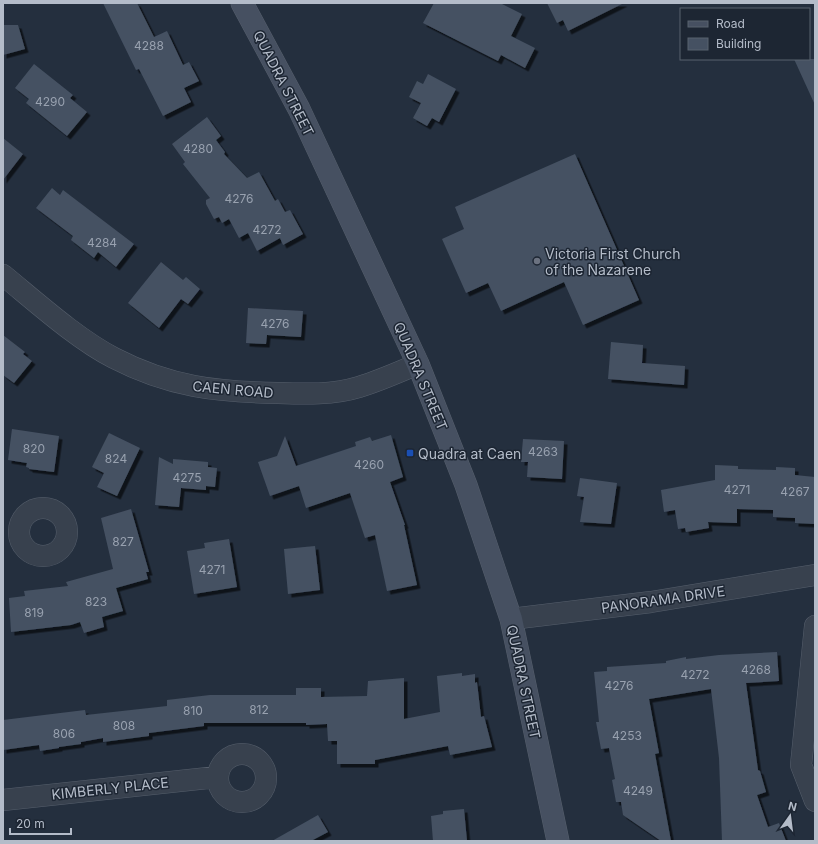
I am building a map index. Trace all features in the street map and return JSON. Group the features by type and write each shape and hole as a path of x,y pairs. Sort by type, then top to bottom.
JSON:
{"main road":[{"name":"QUADRA STREET","path":"242,3 299,109 418,364 466,485 511,619 558,841"}],"street":[{"name":"CAEN ROAD","path":"3,275 74,331 113,358 152,376 204,389 304,394 335,392 359,387 418,364"},
{"name":"PANORAMA DRIVE","path":"511,619 651,602 815,575"},
{"path":"815,626 801,765 815,800"},
{"name":"KIMBERLY PLACE","path":"3,800 217,776"}],"building":[{"path":"103,3 137,3 154,37 167,31 183,65 189,62 199,81 184,88 191,102 163,116 139,69 136,70"},
{"path":"434,3 500,3 522,14 511,36 535,48 525,68 501,55 498,61 423,23"},
{"path":"547,3 624,3 568,31 563,20 557,23"},
{"path":"3,25 18,25 25,49 3,55"},
{"path":"815,59 815,105 794,60"},
{"path":"34,64 73,95 70,98 87,112 67,136 26,103 29,99 15,88"},
{"path":"428,74 456,89 439,122 432,118 427,126 413,118 421,103 409,97 417,81 423,84"},
{"path":"207,117 221,136 216,140 225,152 224,154 247,178 259,172 275,201 278,199 285,212 290,210 303,234 283,245 280,238 257,251 248,233 239,238 229,219 222,223 219,217 214,219 206,204 206,200 210,198 183,164 185,162 172,144"},
{"path":"3,138 23,154 3,180"},
{"name":"Victoria First Church of the Nazarene","path":"575,154 639,300 583,325 564,282 501,311 488,283 466,293 442,239 464,229 455,207"},
{"path":"52,188 60,195 63,190 134,244 116,267 98,252 94,258 71,240 73,236 36,208"},
{"path":"161,262 183,280 186,277 200,289 188,304 181,299 159,328 128,303"},
{"path":"248,308 303,311 301,337 267,335 266,344 246,343"},
{"path":"3,335 25,352 23,354 32,361 14,383 3,375"},
{"path":"611,342 643,345 642,363 685,366 684,385 608,379"},
{"path":"12,429 59,436 54,472 29,469 26,467 27,463 8,460"},
{"path":"109,433 140,448 117,496 97,487 104,473 92,467"},
{"path":"391,435 403,477 390,482 405,525 417,585 387,591 375,535 365,538 350,493 306,508 299,486 270,496 258,462 277,456 285,436 296,466 356,446 355,442 370,437 372,441"},
{"path":"523,439 564,441 562,479 527,477 528,462 521,462"},
{"path":"159,457 173,464 173,459 208,462 208,467 217,468 215,487 206,486 206,490 181,488 179,507 155,505"},
{"path":"715,465 738,466 738,469 776,470 776,467 795,468 795,475 815,477 815,524 795,523 795,518 773,517 773,510 737,509 737,523 708,522 709,528 686,532 685,528 678,529 675,510 664,512 661,490 715,480"},
{"path":"580,478 617,483 611,524 580,522 584,497 577,496"},
{"path":"131,509 149,572 146,572 148,579 116,588 123,611 102,617 104,627 84,633 80,622 71,625 11,632 9,598 25,596 24,591 68,586 66,582 113,569 101,518"},
{"path":"229,539 237,587 194,594 187,551 205,548 204,543"},
{"path":"315,546 320,590 288,594 284,549"},
{"path":"777,652 779,681 746,683 758,770 760,771 766,792 757,795 768,827 779,823 786,841 722,841 719,758 711,689 649,699 659,753 655,754 671,841 661,841 623,815 621,802 616,802 612,780 615,779 609,748 601,749 596,722 599,722 594,672 607,671 607,667 666,663 666,661 686,657 686,659 719,655"},
{"path":"462,673 462,676 475,674 475,683 477,682 481,717 484,716 492,747 450,755 448,746 375,760 375,764 337,764 337,741 328,741 327,724 204,723 204,726 149,733 149,736 103,742 103,738 81,742 81,744 40,751 39,745 3,750 3,720 85,710 86,715 167,706 167,700 210,695 296,695 296,688 321,688 321,697 367,696 368,681 404,678 404,719 440,712 437,676"},
{"path":"464,809 467,841 433,841 431,816 443,814 443,811"},
{"path":"318,815 328,832 311,841 272,841"}],"place":[{"name":"Victoria First Church of the Nazarene","path":"537,261"},
{"name":"Quadra at Caen","path":"410,453"}]}
